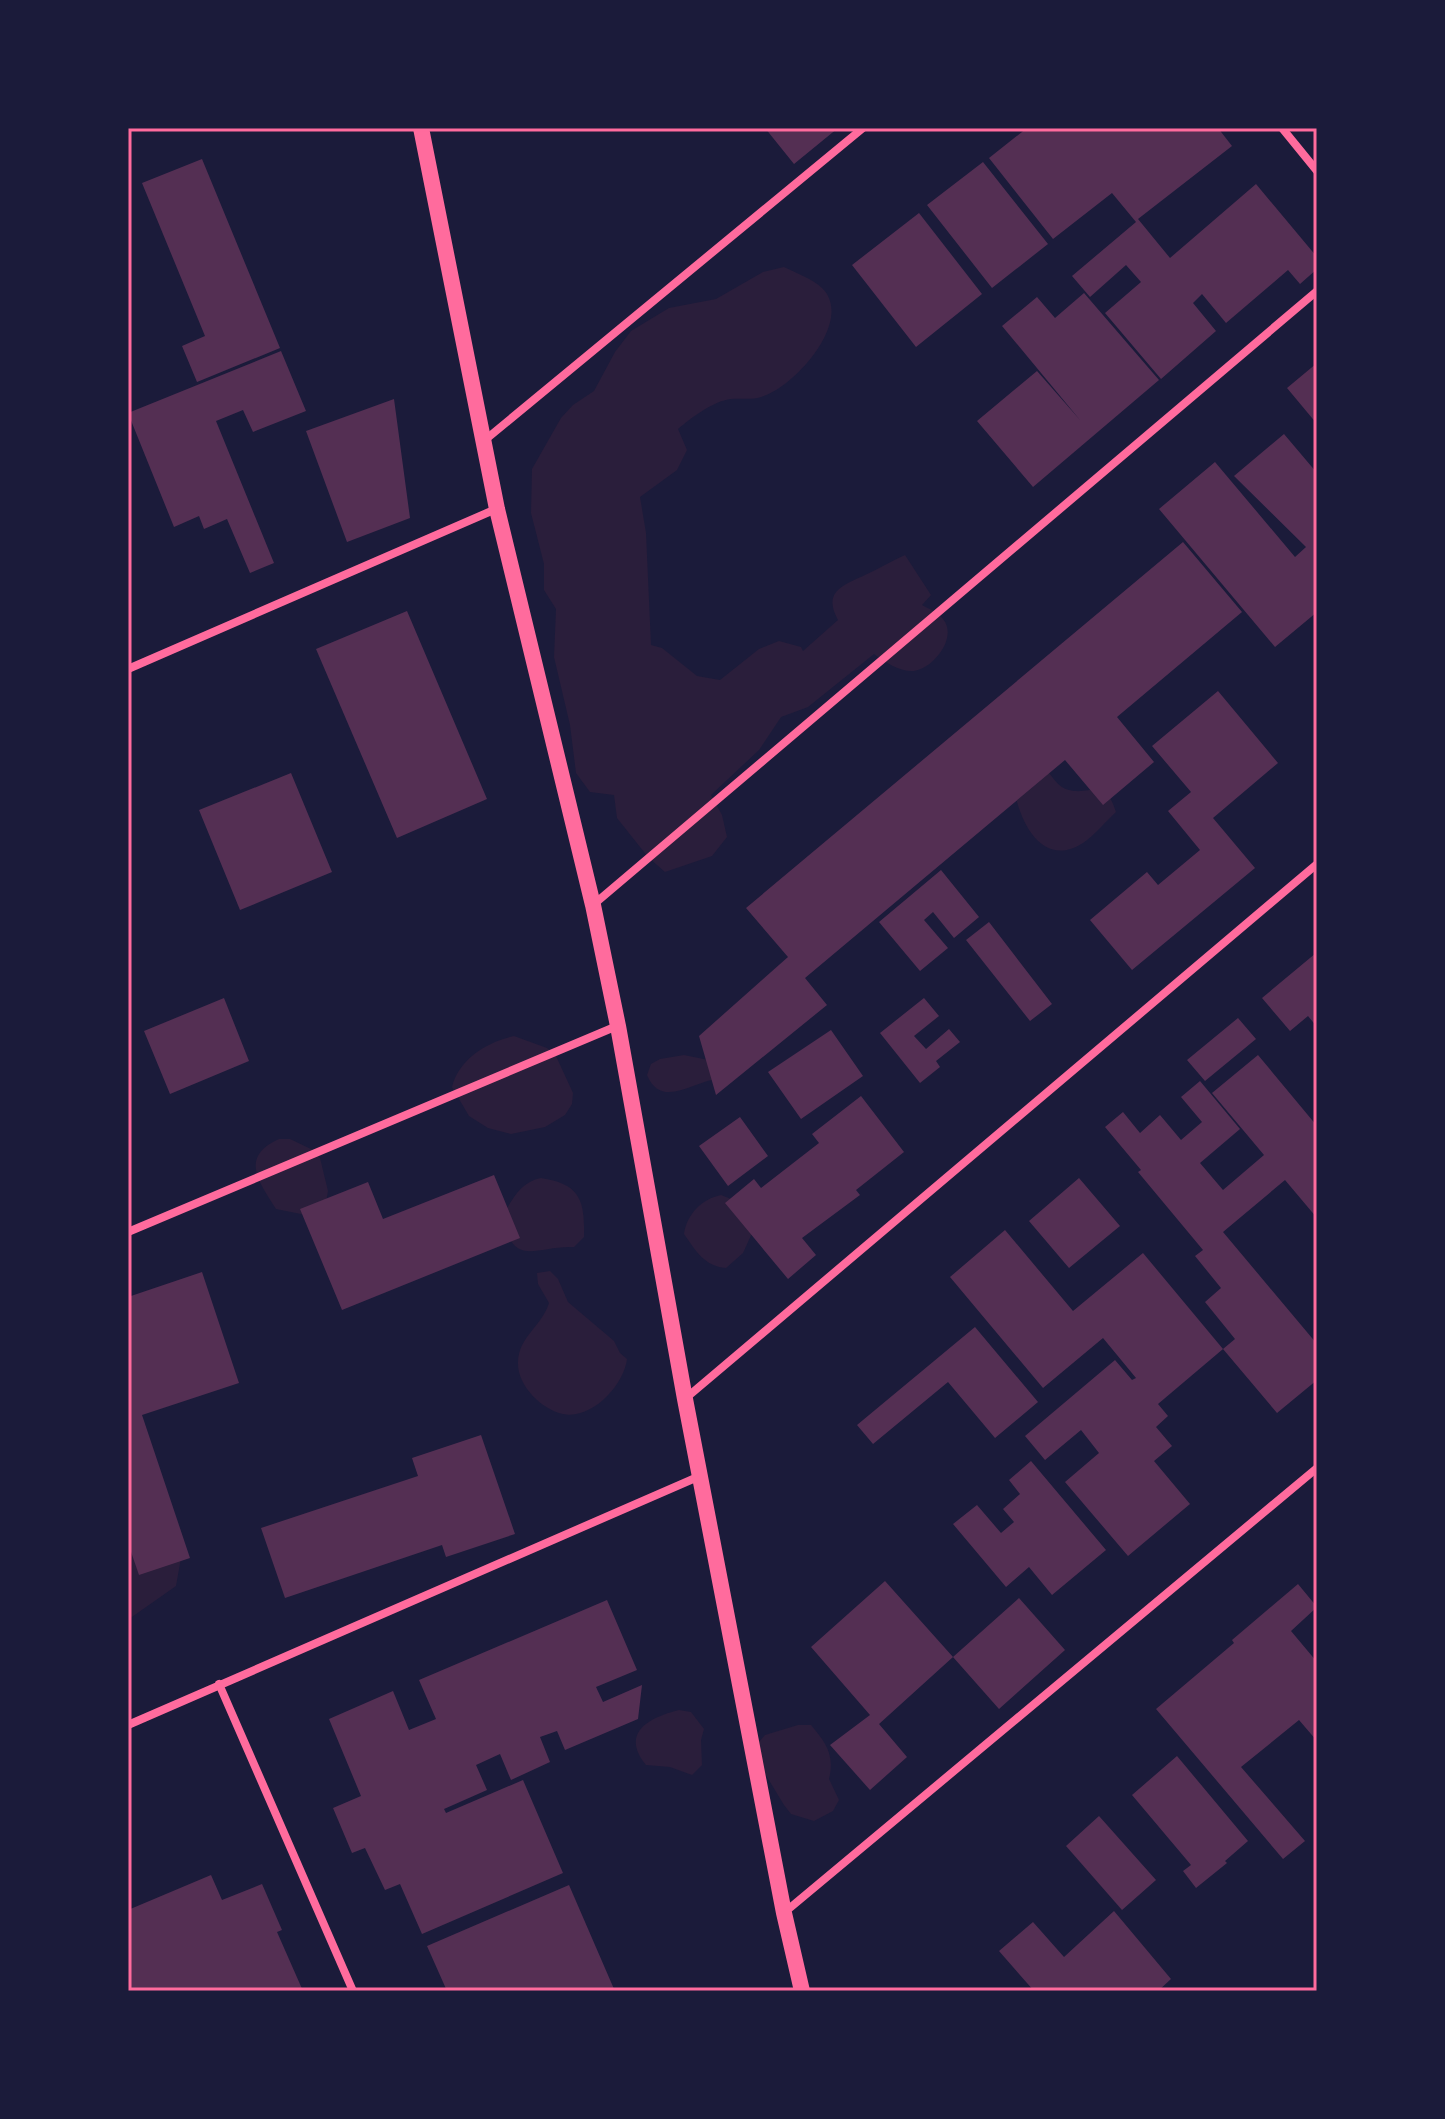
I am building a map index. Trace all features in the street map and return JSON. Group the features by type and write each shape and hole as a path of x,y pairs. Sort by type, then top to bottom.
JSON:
{"main road":[{"path":"421,128 497,509 593,905 618,1026 685,1399 784,1913 802,1991"}],"street":[{"path":"485,440 863,128"},
{"path":"1282,128 1317,171"},
{"path":"593,905 1317,291"},
{"path":"128,669 497,509"},
{"path":"685,1399 1317,864"},
{"path":"128,1232 618,1026"},
{"path":"784,1913 1317,1468"},
{"path":"128,1725 701,1476"},
{"path":"219,1684 353,1991"}],"shaded area":[{"path":"784,267 822,288 830,302 831,317 826,334 804,367 774,391 757,398 717,403 678,429 687,450 677,470 640,497 646,533 651,645 662,648 697,676 720,680 759,649 779,641 801,647 803,651 838,620 833,602 838,590 905,555 931,595 922,605 941,617 948,634 942,651 922,669 903,670 874,654 808,707 781,717 759,750 711,795 722,815 727,837 712,856 665,872 648,857 617,818 614,795 590,792 576,773 570,725 554,657 556,609 544,590 544,564 531,513 532,469 561,418 573,405 594,391 615,352 631,331 669,308 716,299 763,272"},
{"path":"1045,767 1065,789 1102,790 1116,812 1087,840 1069,849 1046,847 1037,840 1018,806 1015,794"},
{"path":"514,1036 547,1048 556,1056 573,1093 572,1104 565,1115 545,1127 511,1134 488,1128 469,1116 452,1087 461,1068 476,1053"},
{"path":"684,1055 718,1062 720,1079 670,1092 653,1086 647,1075 651,1064 660,1059"},
{"path":"279,1139 290,1139 313,1150 320,1158 328,1191 326,1202 311,1216 276,1209 259,1180 256,1162 259,1154"},
{"path":"541,1178 564,1185 578,1196 583,1213 584,1237 574,1247 528,1251 513,1244 507,1233 502,1217 509,1204 527,1183"},
{"path":"721,1195 731,1199 753,1231 743,1253 726,1268 706,1261 684,1234 696,1208"},
{"path":"550,1271 558,1279 568,1302 614,1341 627,1359 625,1369 613,1389 585,1412 563,1414 547,1407 532,1395 519,1371 522,1345 549,1303 538,1284 537,1273"},
{"path":"128,1515 181,1558 176,1586 129,1619"},
{"path":"679,1710 691,1712 704,1729 702,1765 692,1775 670,1767 646,1765 636,1743 637,1735 649,1722"},
{"path":"798,1725 811,1725 825,1744 831,1763 829,1779 839,1800 833,1811 814,1821 791,1814 784,1805 761,1767 757,1744 765,1735"}],"building":[{"path":"765,128 838,128 794,164"},
{"path":"1027,128 1218,128 1232,146 1138,219 1170,258 1256,184 1317,257 1317,269 1300,284 1288,270 1226,323 1202,294 1193,303 1216,331 1161,379 1105,313 1141,282 1126,265 1090,297 1072,276 1136,222 1112,193 1053,239 989,158"},
{"path":"202,159 280,348 197,382 182,346 205,336 142,183"},
{"path":"983,162 1048,244 992,288 927,205"},
{"path":"919,213 982,294 916,347 852,265"},
{"path":"1084,293 1159,380 1033,487 977,421 1037,371 1080,420 1002,326 1037,297 1055,318"},
{"path":"281,351 306,411 253,432 243,410 216,421 274,563 250,573 227,519 204,529 199,516 174,527 128,413"},
{"path":"1317,363 1317,424 1287,388"},
{"path":"394,399 410,518 347,542 306,431"},
{"path":"1284,434 1317,473 1317,612 1275,647 1159,509 1215,462 1295,557 1306,547 1234,476"},
{"path":"1183,542 1242,612 1117,717 1154,762 1103,805 1065,760 805,978 827,1005 716,1095 699,1036 788,957 746,908"},
{"path":"407,611 487,799 397,838 316,649"},
{"path":"1218,691 1278,763 1213,818 1255,868 1132,970 1090,920 1147,872 1158,885 1200,850 1168,811 1191,792 1152,746"},
{"path":"291,773 332,872 240,910 199,810"},
{"path":"941,870 979,917 954,938 933,912 924,920 948,948 920,971 879,922"},
{"path":"989,922 1052,1004 1030,1021 966,940"},
{"path":"1316,953 1317,1027 1308,1016 1290,1031 1262,998"},
{"path":"224,998 249,1061 170,1094 144,1031"},
{"path":"924,998 939,1016 914,1036 926,1049 949,1029 960,1042 936,1061 940,1067 920,1083 880,1033"},
{"path":"1238,1018 1256,1039 1205,1081 1187,1060"},
{"path":"831,1030 863,1076 801,1119 768,1072"},
{"path":"1258,1055 1317,1126 1317,1218 1285,1180 1223,1232 1317,1344 1317,1380 1277,1413 1223,1349 1235,1339 1205,1302 1221,1288 1195,1256 1203,1250 1105,1127 1123,1112 1140,1133 1160,1115 1181,1140 1202,1122 1181,1097 1200,1081 1240,1129 1200,1163 1223,1190 1264,1155 1212,1093"},
{"path":"861,1096 904,1152 856,1190 860,1195 802,1238 816,1255 788,1279 725,1203 754,1179 761,1188 819,1143 812,1134"},
{"path":"740,1117 768,1156 728,1186 699,1146"},
{"path":"494,1175 520,1238 342,1310 300,1209 368,1182 383,1219"},
{"path":"1079,1178 1120,1226 1069,1268 1029,1221"},
{"path":"1005,1230 1073,1311 1143,1253 1223,1349 1158,1404 1168,1416 1156,1427 1172,1446 1154,1461 1190,1504 1128,1556 1065,1482 1099,1453 1081,1430 1045,1460 1025,1436 1115,1360 1132,1380 1136,1378 1103,1338 1043,1388 950,1277"},
{"path":"202,1272 239,1383 142,1415 190,1558 139,1575 128,1543 128,1297"},
{"path":"975,1327 1038,1402 995,1438 948,1382 873,1444 857,1425"},
{"path":"481,1435 515,1534 446,1557 442,1545 285,1598 261,1528 418,1476 412,1458"},
{"path":"1031,1461 1106,1550 1052,1595 1029,1567 1006,1587 953,1524 977,1505 1001,1533 1014,1522 1003,1509 1020,1494 1009,1480"},
{"path":"885,1581 953,1657 879,1724 907,1757 870,1790 830,1745 870,1715 811,1647"},
{"path":"1298,1584 1317,1607 1291,1631 1317,1662 1317,1741 1299,1720 1241,1767 1305,1841 1283,1859 1156,1709"},
{"path":"1019,1598 1065,1650 999,1709 953,1657"},
{"path":"607,1600 637,1670 596,1687 603,1702 642,1685 638,1719 565,1750 557,1731 540,1737 550,1762 511,1780 500,1754 476,1765 487,1790 444,1809 446,1813 523,1780 563,1873 422,1934 400,1884 385,1890 365,1848 352,1853 333,1808 361,1796 329,1719 393,1691 409,1730 436,1719 419,1680"},
{"path":"1177,1756 1248,1841 1196,1888 1183,1871 1191,1865 1132,1795"},
{"path":"1099,1816 1156,1880 1122,1910 1066,1846"},
{"path":"211,1875 222,1900 262,1884 282,1930 277,1932 303,1991 128,1991 128,1910"},
{"path":"569,1885 614,1989 447,1991 427,1946"},
{"path":"1114,1911 1171,1979 1158,1991 1034,1991 999,1951 1033,1922 1064,1957"}]}
